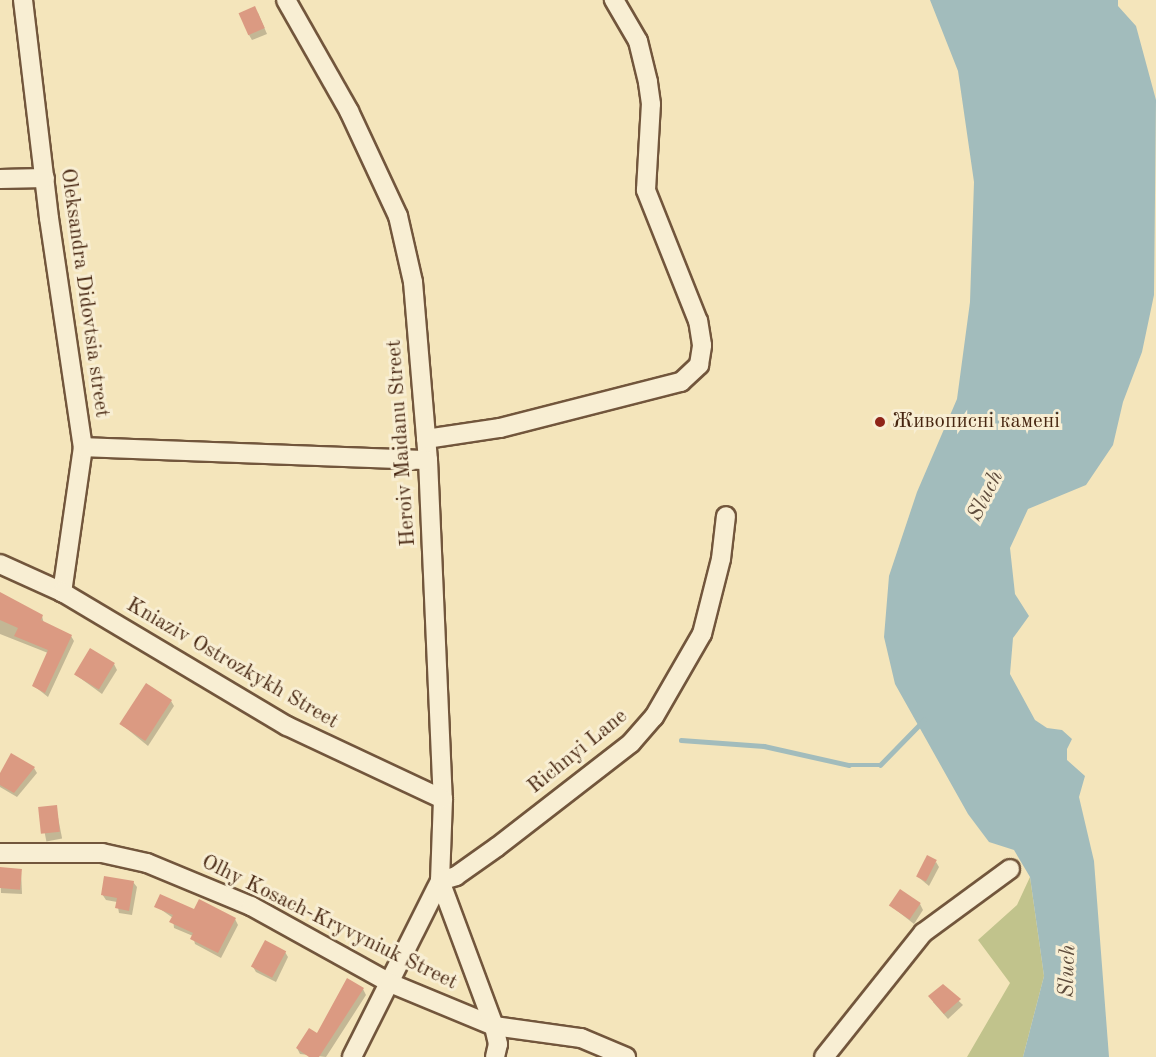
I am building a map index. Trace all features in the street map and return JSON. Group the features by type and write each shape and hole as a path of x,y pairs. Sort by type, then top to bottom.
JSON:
{"street":[{"name":"Oleksandra Didovtsia street","path":"23,0 45,178 83,447 62,592"},
{"name":"Heroiv Maidanu Street","path":"286,0 349,111 398,216 413,282 428,460 443,799 440,880 352,1057"},
{"path":"426,439 500,428 681,382 699,365 702,345 698,321 646,190 651,104 648,82 638,41 614,0"},
{"path":"0,179 45,178"},
{"path":"83,447 428,460"},
{"name":"Richnyi Lane","path":"440,880 456,876 497,847 631,743 654,717 702,634 721,559 726,516"},
{"name":"Kniaziv Ostrozkykh Street","path":"0,564 62,592 287,726 443,799"},
{"name":"Olhy Kosach-Kryvyniuk Street","path":"0,853 102,853 147,863 251,906 390,983 494,1026 581,1038 626,1057"},
{"path":"824,1057 923,933 1010,869"},
{"path":"440,880 494,1026 498,1044 495,1057"}],"green space":[{"path":"1030,877 1044,976 1023,1057 967,1057 1010,983 978,940 1017,905"}],"water":[{"name":"Sluch","path":"930,0 1118,0 1118,6 1136,26 1156,100 1154,295 1142,352 1123,402 1113,445 1086,485 1028,509 1010,548 1015,594 1029,616 1013,638 1010,674 1035,720 1047,728 1062,730 1072,739 1067,749 1067,760 1085,776 1079,797 1094,861 1109,1057 1023,1057 1044,976 1030,877 1014,850 989,842 968,814 895,684 884,637 889,576 917,492 957,399 970,302 974,182 958,71"}],"building":[{"path":"255,6 265,28 248,35 239,13"},
{"path":"0,592 43,615 41,620 72,635 45,693 32,686 48,650 14,636 18,628 0,620"},
{"path":"90,648 115,663 99,690 74,675"},
{"path":"146,683 172,700 145,741 119,724"},
{"path":"11,753 35,767 14,793 0,785 0,773"},
{"path":"57,805 60,832 41,834 38,807"},
{"path":"927,855 937,860 926,881 916,876"},
{"path":"0,867 22,869 20,890 0,888"},
{"path":"104,876 134,881 129,911 115,908 117,898 101,895"},
{"path":"900,889 921,903 910,920 889,906"},
{"path":"160,894 194,909 199,899 236,918 218,953 190,939 193,933 169,922 173,915 154,907"},
{"path":"265,940 286,951 272,978 251,966"},
{"path":"347,978 364,988 319,1057 309,1057 296,1048 309,1028 317,1033"},
{"path":"943,984 961,999 944,1014 928,996"}],"waterway":[{"path":"681,740 764,746 849,765 880,765 924,720"}],"place":[{"name":"Живописні камені","path":"880,422"}]}
